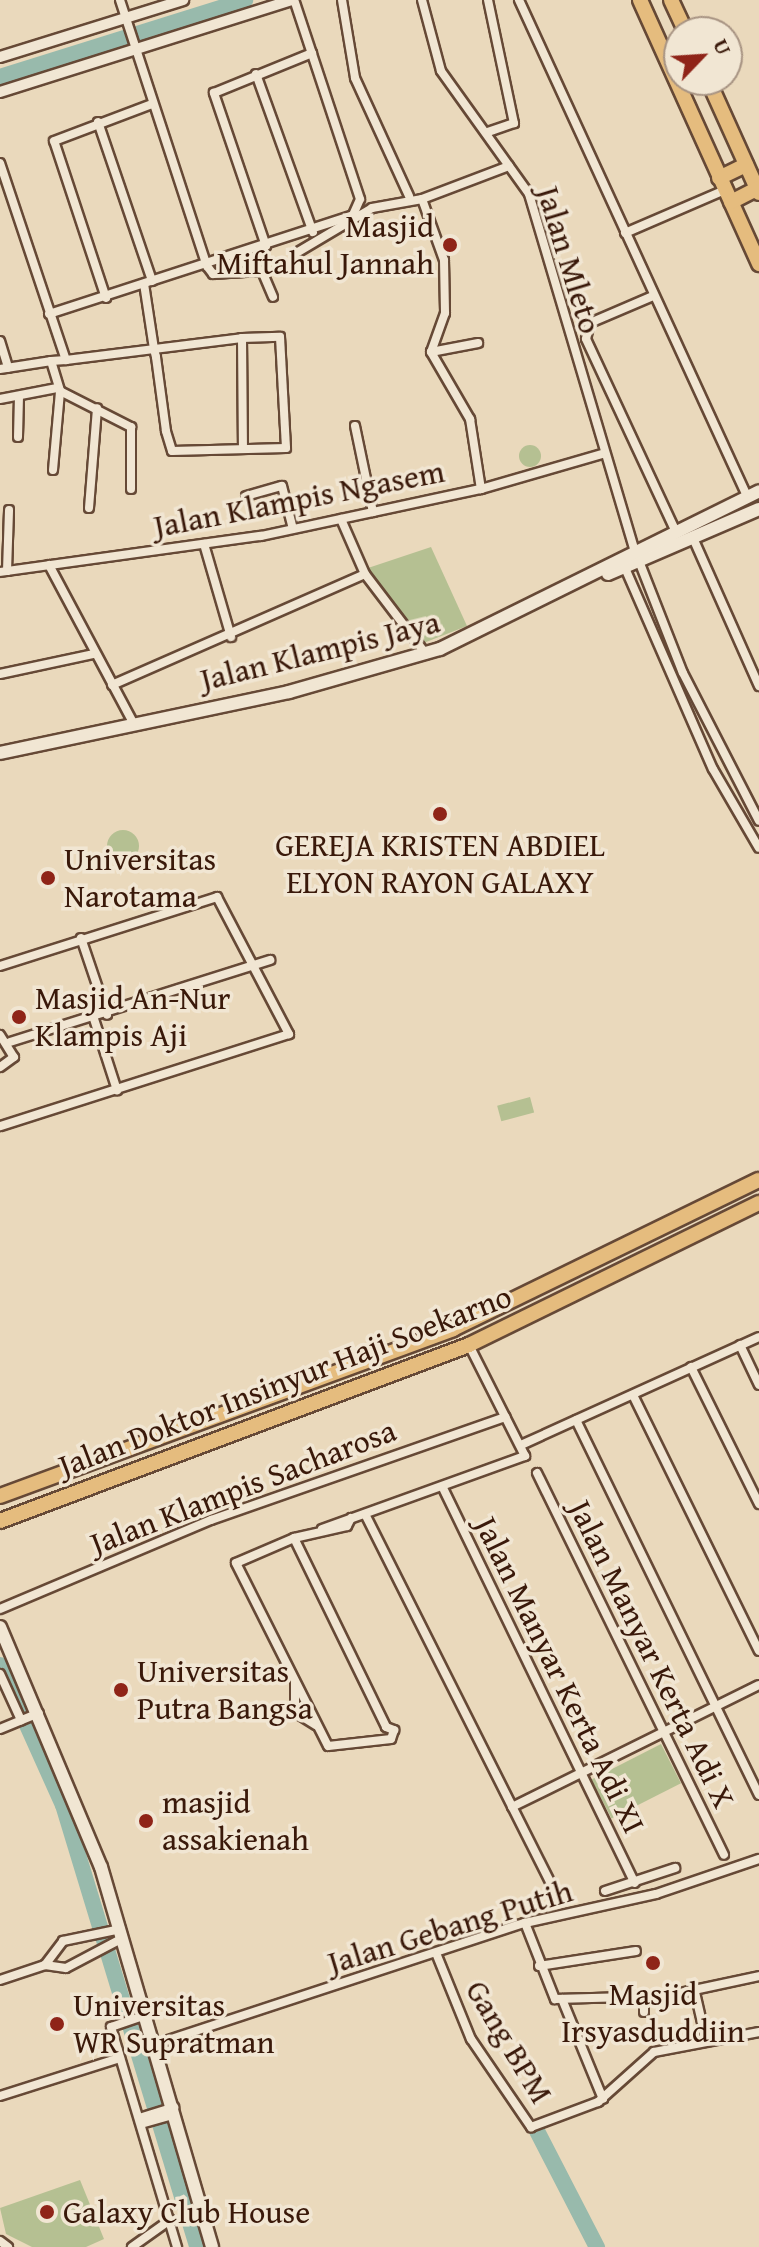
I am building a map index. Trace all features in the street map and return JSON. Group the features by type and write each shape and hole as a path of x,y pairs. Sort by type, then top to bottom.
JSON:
{"main road":[{"path":"640,0 759,264"},
{"path":"716,96 755,180"},
{"path":"725,190 755,180"},
{"path":"725,190 755,180"},
{"path":"657,547 675,530 753,494"},
{"path":"657,547 693,538 759,510"},
{"name":"Jalan Klampis Jaya","path":"0,753 426,654 657,547"},
{"name":"Jalan Doktor Insinyur Haji Soekarno","path":"0,1496 453,1329 759,1180"},
{"name":"Jalan Doktor Insinyur Haji Soekarno","path":"0,1521 335,1399 469,1345 759,1203"},
{"path":"346,1369 344,1380 355,1390"},
{"path":"327,1377 335,1399"},
{"path":"0,1627 7,1678 29,1717 122,1934 212,2247"}],"street":[{"path":"120,0 207,266 213,274 262,271 273,297"},
{"path":"0,57 127,22 183,0"},
{"path":"0,92 134,47 293,0 360,199 353,215 313,232 49,314"},
{"path":"342,0 355,78 409,196"},
{"name":"Jalan Mleto","path":"422,0 441,71 488,132 529,194 631,560"},
{"path":"488,0 514,123 488,132"},
{"path":"519,0 653,296 753,494"},
{"path":"266,246 215,97 220,86 312,53"},
{"path":"256,74 313,232"},
{"path":"106,298 54,141 152,104"},
{"path":"98,122 148,282 154,349"},
{"path":"0,163 66,360"},
{"path":"298,252 372,208 409,196 422,199 509,166"},
{"path":"625,233 725,190"},
{"path":"422,199 444,260 445,313 431,352 470,419 481,489"},
{"path":"653,296 590,323 586,339 675,530"},
{"path":"0,341 4,369 242,338 280,337 289,444 243,449 242,338"},
{"path":"431,352 478,343"},
{"name":"Jalan Klampis Ngasem","path":"154,349 172,451 243,449"},
{"path":"49,361 58,389 53,470"},
{"path":"0,399 58,389 131,427 131,489"},
{"path":"18,437 19,396"},
{"path":"89,508 97,408"},
{"path":"355,426 373,512"},
{"name":"Jalan Klampis Ngasem","path":"4,571 293,529 481,489 602,454"},
{"path":"246,496 282,487 293,529"},
{"path":"4,571 9,510"},
{"path":"341,519 365,574 426,654"},
{"path":"693,538 759,686"},
{"path":"204,544 231,637"},
{"path":"631,560 759,848"},
{"path":"631,560 743,808 759,821"},
{"path":"49,565 93,654 133,722"},
{"path":"112,685 231,637 365,574"},
{"path":"0,674 93,654"},
{"path":"0,966 217,897 257,965 289,1034 0,1126"},
{"path":"81,938 107,1015"},
{"path":"10,1042 107,1015 270,960"},
{"path":"94,1019 117,1090"},
{"path":"0,1035 10,1042 14,1059 0,1067"},
{"path":"521,1445 759,1337"},
{"path":"294,1538 385,1731 333,1750 317,1725 236,1563 294,1538 523,1458 521,1445 469,1345"},
{"path":"740,1345 759,1385"},
{"path":"691,1367 759,1504"},
{"path":"633,1395 759,1651"},
{"name":"Jalan Klampis Sacharosa","path":"0,1609 211,1520 505,1417"},
{"path":"576,1420 759,1795"},
{"name":"Jalan Manyar Kerta Adi X","path":"537,1473 724,1855"},
{"name":"Jalan Manyar Kerta Adi XI","path":"443,1488 635,1883"},
{"path":"365,1514 557,1896"},
{"path":"0,1729 29,1717 7,1678"},
{"path":"512,1807 759,1685"},
{"name":"Jalan Gebang Putih","path":"156,2044 525,1923 656,1894 759,1859"},
{"path":"605,1891 675,1868"},
{"path":"525,1923 551,1996 562,1999 644,1997 759,1976"},
{"path":"45,1965 56,1945 108,1933 122,1934"},
{"path":"0,1980 45,1965 66,1968 122,1934"},
{"path":"88,1938 93,1952"},
{"path":"539,1966 636,1951"},
{"name":"Gang BPM","path":"436,1953 471,2039 530,2126 603,2099"},
{"path":"694,1988 706,2040"},
{"path":"644,1997 644,2012"},
{"path":"562,1999 603,2099 654,2052 759,2032"},
{"path":"144,2016 115,2025 120,2058 144,2119 177,2247"},
{"path":"0,2096 120,2058"},
{"path":"144,2119 171,2111"},
{"path":"132,2247 151,2242 170,2220"},
{"path":"0,2241 8,2247"}],"green space":[{"path":"530,445 538,448 541,456 538,464 530,467 522,464 519,456 522,448"},
{"path":"431,547 467,626 421,644 368,568"},
{"path":"123,830 134,835 139,846 134,857 123,862 112,857 107,846 112,835"},
{"path":"530,1097 534,1112 501,1121 497,1106"},
{"path":"661,1744 681,1783 611,1819 592,1779"},
{"name":"Galaxy Club House","path":"80,2180 104,2239 86,2247 32,2247 6,2234 0,2208"}],"waterway":[{"path":"0,77 245,0"},
{"path":"0,1665 63,1805 197,2247"},
{"path":"537,2131 597,2247"}],"place":[{"name":"Masjid Miftahul Jannah","path":"450,245"},
{"name":"GEREJA KRISTEN ABDIEL ELYON RAYON GALAXY","path":"440,814"},
{"name":"Universitas Narotama","path":"48,878"},
{"name":"Masjid An-Nur Klampis Aji","path":"19,1017"},
{"name":"Universitas Putra Bangsa","path":"121,1690"},
{"name":"masjid assakienah","path":"146,1821"},
{"name":"Masjid Irsyasduddiin","path":"653,1963"},
{"name":"Universitas WR Supratman","path":"57,2024"},
{"name":"Galaxy Club House","path":"47,2212"}]}
